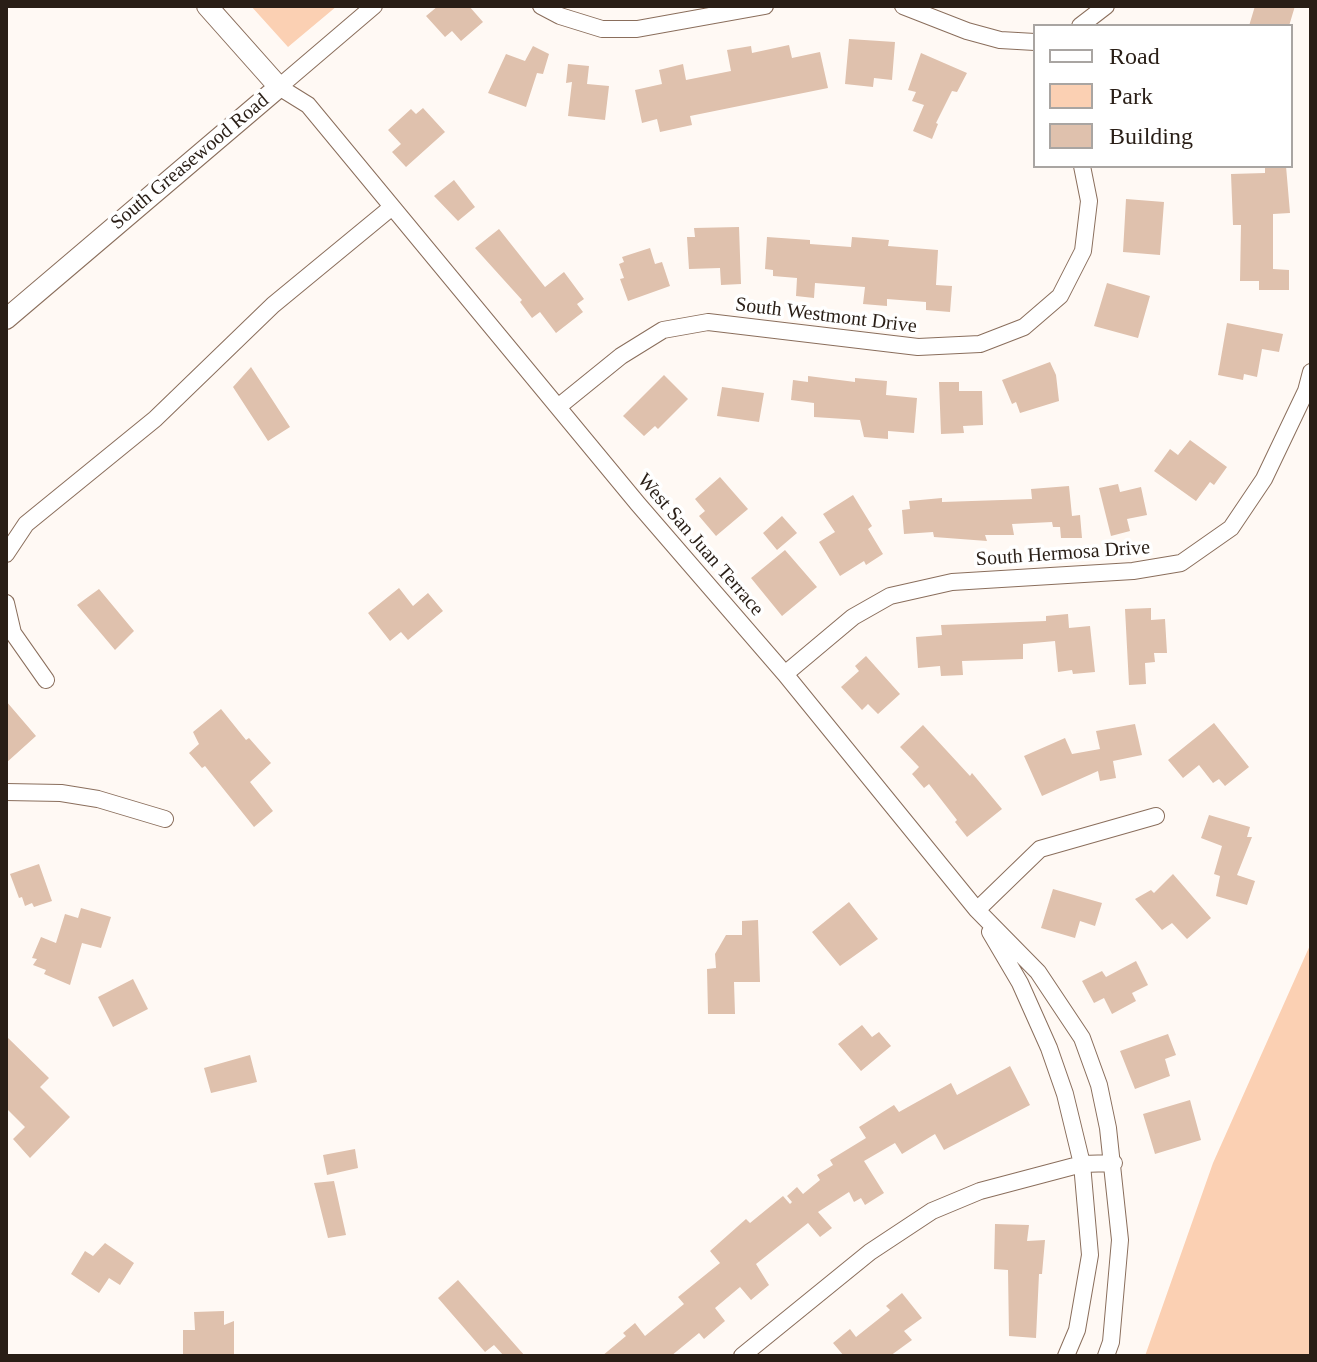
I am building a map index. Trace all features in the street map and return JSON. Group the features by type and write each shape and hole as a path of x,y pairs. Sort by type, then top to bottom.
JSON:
{"street":[{"path":"207,6 279,87"},
{"name":"South Greasewood Road","path":"6,319 374,6"},
{"path":"541,6 560,16 602,29 637,29 765,6"},
{"path":"903,6 967,31 1000,40 1033,42"},
{"path":"1083,24 1106,6"},
{"name":"West San Juan Terrace","path":"279,87 308,105 558,407 785,674 977,910 1038,972 1082,1038 1099,1085 1114,1163 1120,1240 1111,1342 1106,1356"},
{"name":"South Westmont Drive","path":"558,407 621,356 663,330 678,327 708,322 918,347 980,344 1024,327 1060,296 1083,251 1089,201 1082,168"},
{"path":"6,554 26,524 155,419 273,305 392,207"},
{"name":"South Hermosa Drive","path":"785,674 853,617 890,596 952,582 1133,571 1181,563 1231,528 1256,491 1306,391 1311,372"},
{"path":"6,603 13,633 46,680"},
{"path":"6,792 61,793 98,799 165,819"},
{"path":"977,910 1040,849 1156,816"},
{"name":"West San Juan Terrace","path":"977,910 1020,983 1049,1048 1065,1094 1082,1164 1090,1255 1077,1330 1066,1356"},
{"path":"742,1356 870,1252 932,1211 980,1191 1082,1164 1114,1163"}],"green space":[{"path":"251,6 337,6 288,47"},
{"path":"1311,943 1311,1356 1145,1356 1213,1163"}],"building":[{"path":"438,6 469,6 483,22 461,41 452,31 445,37 426,16"},
{"path":"1255,6 1295,6 1290,24 1250,24"},
{"path":"849,39 895,42 892,80 874,78 873,87 845,84"},
{"path":"789,45 792,58 820,52 828,88 690,116 692,125 660,132 657,119 642,123 635,90 662,84 659,70 683,64 686,80 731,71 727,50 751,46 752,53"},
{"path":"533,46 549,54 543,74 537,73 526,107 488,93 506,54 525,61"},
{"path":"921,53 967,73 957,92 952,91 936,123 932,139 913,131 924,105 912,101 916,92 908,90"},
{"path":"568,64 589,66 587,84 609,86 605,120 568,116 572,82 566,83"},
{"path":"423,108 445,132 406,167 392,152 401,144 388,130 411,109 416,114"},
{"path":"1265,168 1286,168 1290,213 1273,214 1273,269 1289,270 1289,290 1259,290 1259,281 1240,281 1241,225 1233,225 1231,174 1265,173"},
{"path":"454,180 475,207 458,221 434,196"},
{"path":"1126,199 1164,202 1160,255 1123,252"},
{"path":"739,227 741,284 721,285 720,268 689,269 687,237 695,237 694,228"},
{"path":"499,229 545,287 564,272 584,299 577,304 583,312 556,333 540,312 532,318 520,302 522,300 475,248"},
{"path":"767,237 851,247 852,237 889,240 888,246 938,250 936,285 952,286 950,312 926,310 926,302 887,299 887,306 863,304 865,287 815,283 814,298 796,296 797,278 773,276 773,270 765,269"},
{"path":"650,248 655,264 662,262 670,286 628,301 620,279 624,278 619,264 624,262 622,257"},
{"path":"1107,283 1150,296 1138,338 1094,326"},
{"path":"1227,323 1283,334 1279,352 1262,349 1257,377 1244,374 1243,380 1218,375"},
{"path":"1050,362 1056,375 1059,401 1020,413 1016,402 1012,404 1002,380"},
{"path":"251,367 290,427 268,441 233,387"},
{"path":"664,375 688,399 658,429 655,426 644,436 623,416"},
{"path":"808,376 855,382 855,378 887,381 886,395 917,398 914,433 888,431 888,439 864,437 860,420 814,417 814,403 791,400 793,380 808,382"},
{"path":"939,382 959,382 959,391 982,391 983,425 963,426 964,433 941,434"},
{"path":"722,387 764,393 759,422 717,416"},
{"path":"1190,440 1227,467 1214,485 1210,482 1196,501 1154,471 1170,449 1178,455"},
{"path":"720,477 748,509 716,536 699,516 705,511 695,499"},
{"path":"1118,484 1120,492 1141,487 1147,515 1127,519 1130,531 1111,536 1099,488"},
{"path":"1069,486 1072,516 1080,515 1082,538 1061,538 1060,527 1053,527 1052,522 1012,524 1014,535 985,535 987,541 934,537 933,532 904,534 902,510 910,509 909,501 942,498 942,502 1032,499 1031,489"},
{"path":"853,495 872,526 868,529 883,554 866,565 864,561 840,576 819,542 835,532 823,514"},
{"path":"782,516 797,533 777,550 763,533"},
{"path":"785,550 817,587 782,616 751,578"},
{"path":"399,588 413,606 428,593 443,611 408,640 401,632 390,641 368,613"},
{"path":"99,589 134,631 115,650 77,605"},
{"path":"1151,608 1151,620 1165,619 1167,653 1154,653 1155,662 1145,663 1146,684 1129,685 1125,609"},
{"path":"1068,614 1069,628 1090,626 1095,672 1058,672 1055,641 1023,644 1023,659 962,661 963,675 941,676 940,666 918,668 916,637 942,635 941,625 1046,621 1046,616"},
{"path":"866,656 900,694 878,714 868,704 862,710 841,687 859,671 855,666"},
{"path":"6,701 36,736 6,763"},
{"path":"221,709 246,740 249,738 271,763 250,782 273,811 254,827 205,766 202,768 189,753 199,744 193,732"},
{"path":"1214,723 1249,767 1225,786 1219,779 1213,783 1199,765 1183,778 1168,760"},
{"path":"1135,724 1142,755 1113,761 1116,778 1100,781 1098,771 1042,796 1024,756 1065,738 1072,754 1100,749 1096,731"},
{"path":"923,725 970,776 972,773 1002,809 967,837 929,784 924,788 912,774 919,767 900,747"},
{"path":"1209,815 1250,827 1247,837 1252,837 1237,875 1255,881 1247,905 1216,896 1220,876 1214,874 1222,846 1201,838"},
{"path":"39,864 52,901 34,907 32,903 25,906 10,874"},
{"path":"1173,874 1211,918 1187,939 1172,923 1162,930 1135,899 1151,890 1154,893"},
{"path":"1053,889 1102,903 1095,926 1080,921 1075,938 1041,928"},
{"path":"849,902 878,939 840,966 812,932"},
{"path":"81,908 111,917 101,948 82,943 70,985 44,974 46,970 33,965 37,959 32,958 41,937 56,943 65,914 78,918"},
{"path":"758,920 760,982 734,982 735,1014 708,1014 707,969 716,968 715,954 726,935 742,935 742,921"},
{"path":"1136,961 1148,985 1132,993 1136,1001 1112,1014 1104,998 1094,1003 1082,981 1102,971 1106,977"},
{"path":"133,979 148,1009 113,1027 98,997"},
{"path":"862,1025 872,1037 879,1032 891,1046 861,1071 838,1044"},
{"path":"1168,1034 1176,1055 1165,1059 1170,1076 1135,1089 1120,1051"},
{"path":"6,1036 49,1078 40,1087 70,1117 30,1158 13,1139 25,1127 6,1108"},
{"path":"250,1055 257,1082 211,1093 204,1068"},
{"path":"1010,1066 1030,1105 944,1150 935,1134 902,1154 895,1143 864,1161 884,1193 865,1205 861,1198 854,1202 849,1192 818,1212 832,1228 820,1237 808,1223 756,1264 769,1285 751,1300 740,1287 715,1308 725,1321 704,1339 699,1333 671,1356 602,1356 626,1336 623,1333 635,1323 645,1336 684,1304 678,1297 720,1263 710,1251 746,1219 750,1223 783,1196 790,1204 792,1202 787,1196 797,1187 803,1194 820,1180 817,1175 833,1165 830,1160 866,1138 859,1127 894,1105 899,1112 951,1083 957,1095"},
{"path":"1190,1100 1201,1140 1155,1154 1143,1114"},
{"path":"355,1149 358,1168 327,1175 323,1155"},
{"path":"334,1181 346,1235 328,1238 314,1183"},
{"path":"995,1224 1029,1225 1027,1241 1045,1240 1042,1274 1039,1274 1036,1338 1009,1336 1008,1270 994,1269"},
{"path":"105,1243 134,1263 120,1285 109,1278 99,1293 71,1274 85,1251 93,1256"},
{"path":"458,1280 525,1356 504,1356 494,1345 485,1352 438,1298"},
{"path":"902,1293 922,1318 904,1331 912,1340 890,1356 844,1356 833,1343 850,1329 856,1337 890,1310 886,1306"},
{"path":"224,1311 224,1325 234,1321 234,1356 183,1356 183,1330 195,1330 194,1312"}]}
